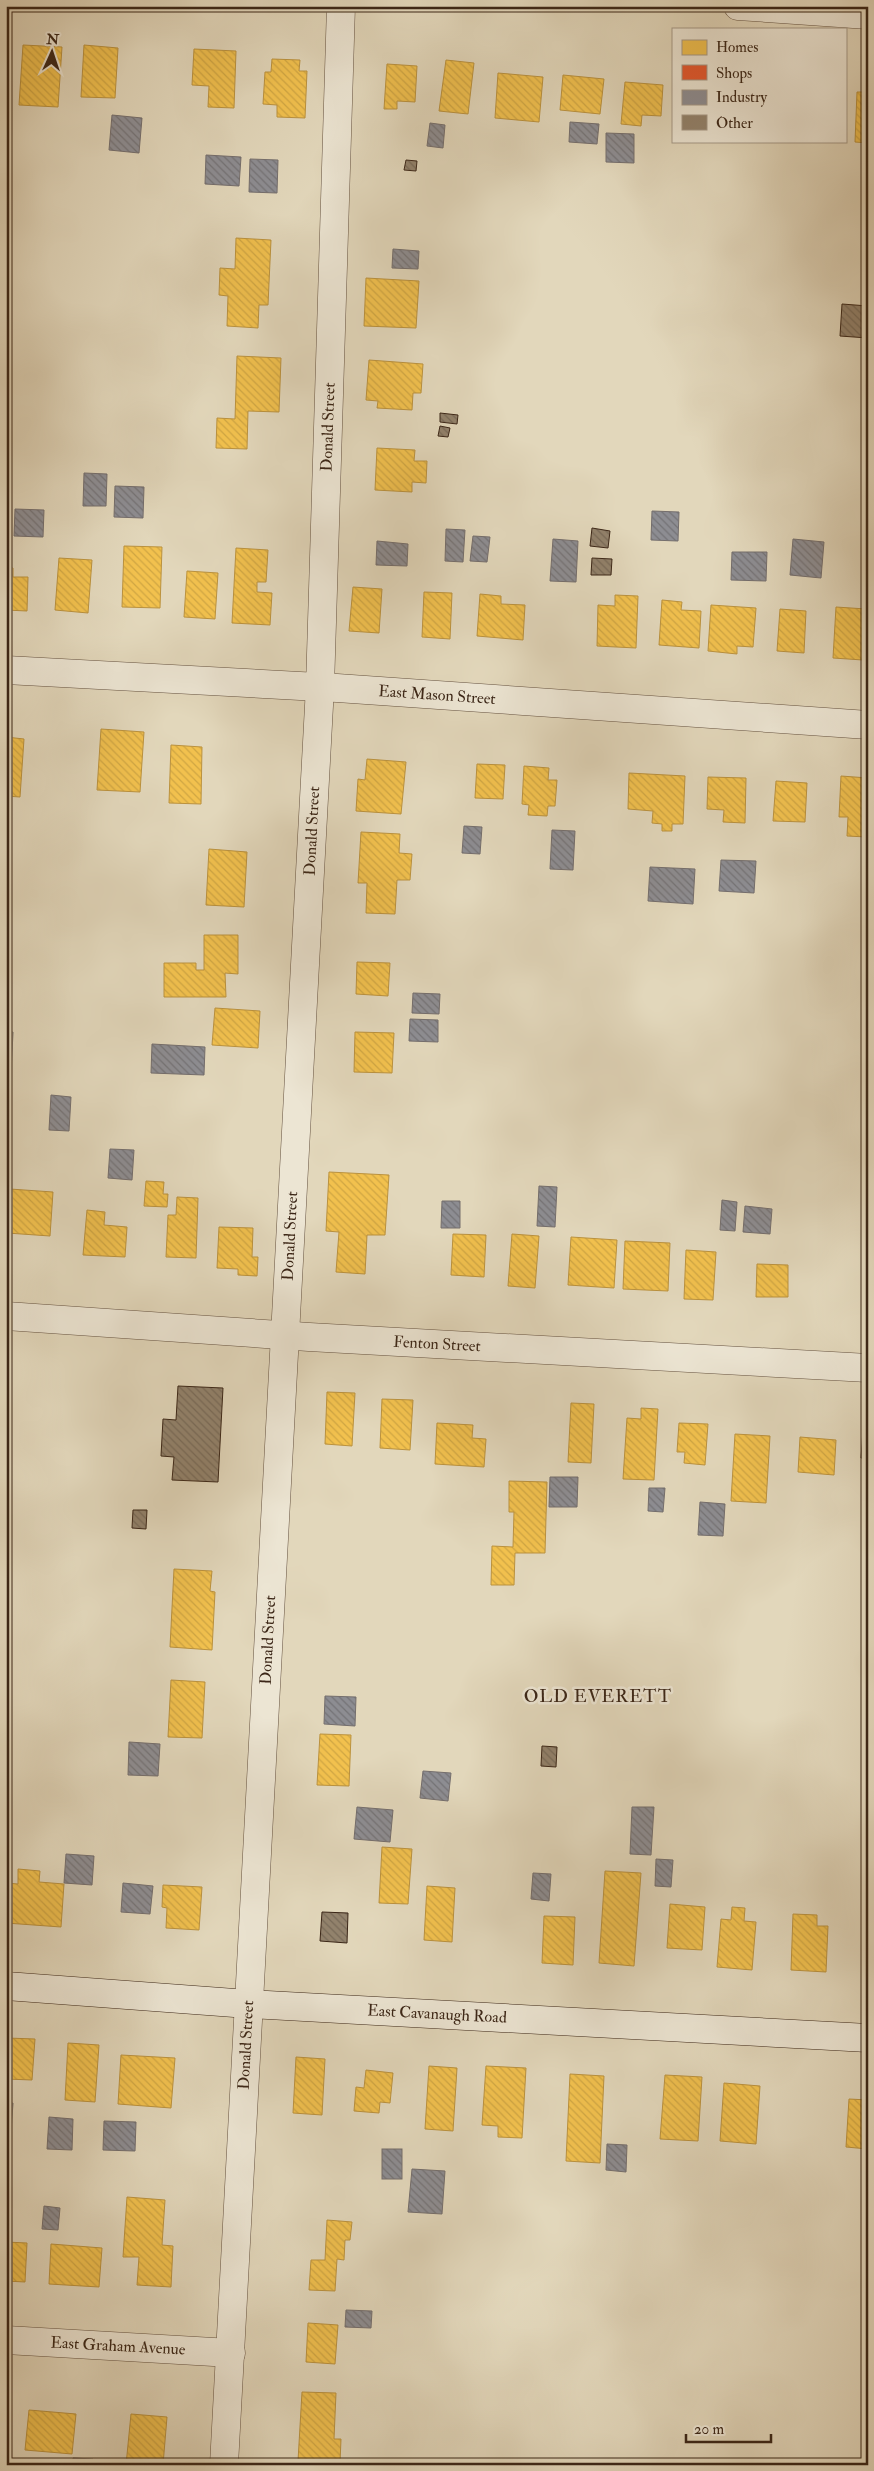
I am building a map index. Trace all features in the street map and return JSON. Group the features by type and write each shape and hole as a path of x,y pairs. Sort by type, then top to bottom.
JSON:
{"street":[{"name":"Donald Street","path":"224,2465 320,687 342,6"},
{"path":"738,6 868,15"},
{"name":"East Mason Street","path":"6,670 320,687 868,725"},
{"name":"Fenton Street","path":"6,1316 285,1335 868,1368"},
{"name":"East Cavanaugh Road","path":"6,1986 248,2004 868,2038"},
{"name":"East Graham Avenue","path":"6,2340 231,2353"}],"building: Homes":[{"path":"23,45 62,47 58,107 19,105"},
{"path":"84,45 118,48 115,98 81,97"},
{"path":"194,49 236,51 234,108 208,107 209,86 192,85"},
{"path":"272,59 300,60 299,71 307,71 305,118 277,117 277,105 263,104 265,72 271,72"},
{"path":"446,60 474,63 468,114 439,111"},
{"path":"387,64 417,66 415,102 397,101 397,109 384,109"},
{"path":"498,73 543,77 539,122 495,118"},
{"path":"563,75 604,79 600,114 560,110"},
{"path":"625,82 663,85 661,116 642,115 641,126 621,124"},
{"path":"857,92 868,92 868,143 855,142"},
{"path":"236,238 271,240 268,305 259,305 258,328 227,326 228,296 219,295 220,268 235,269"},
{"path":"366,278 419,281 416,328 364,326"},
{"path":"237,356 281,358 279,412 248,411 247,449 216,448 217,418 235,419"},
{"path":"369,360 423,364 421,393 413,393 412,410 377,408 378,401 366,400"},
{"path":"377,448 415,450 414,461 427,461 426,483 412,482 412,492 375,490"},
{"path":"124,546 162,547 160,608 122,607"},
{"path":"236,548 268,550 266,582 257,582 257,592 272,593 270,625 232,623"},
{"path":"59,558 92,560 88,613 55,610"},
{"path":"6,567 13,568 13,577 28,577 27,611 6,610"},
{"path":"187,571 218,573 215,619 184,617"},
{"path":"353,587 382,589 379,633 349,631"},
{"path":"424,592 452,593 450,639 422,637"},
{"path":"480,594 501,596 501,604 525,605 523,640 477,636"},
{"path":"615,595 638,596 636,648 597,646 598,605 615,606"},
{"path":"662,600 682,602 681,610 701,611 699,648 659,645"},
{"path":"711,605 756,608 753,647 737,646 737,654 708,651"},
{"path":"836,607 866,609 863,660 833,658"},
{"path":"780,609 806,611 804,653 777,651"},
{"path":"101,729 144,732 140,792 97,790"},
{"path":"6,737 24,739 20,797 6,796"},
{"path":"171,745 202,747 201,804 169,803"},
{"path":"367,759 406,762 401,814 356,811 358,779 365,780"},
{"path":"477,764 505,765 503,799 475,798"},
{"path":"524,766 549,768 548,780 557,780 555,806 548,806 547,816 528,815 529,805 522,804"},
{"path":"629,773 685,776 683,824 672,824 672,831 662,831 662,824 652,823 653,811 628,809"},
{"path":"841,776 868,778 867,837 847,836 848,817 839,817"},
{"path":"708,777 746,778 745,823 723,822 724,810 707,809"},
{"path":"776,781 807,783 805,822 773,821"},
{"path":"361,832 400,834 399,853 412,854 410,880 397,880 395,914 366,913 367,883 358,883"},
{"path":"209,849 247,852 244,907 206,905"},
{"path":"204,935 238,935 238,974 225,973 226,997 164,997 164,963 196,963 196,970 204,970"},
{"path":"357,962 390,963 388,996 356,994"},
{"path":"215,1008 260,1011 258,1048 212,1045"},
{"path":"355,1032 394,1033 392,1073 354,1072"},
{"path":"329,1172 389,1175 385,1235 367,1235 365,1274 336,1272 339,1232 326,1231"},
{"path":"146,1181 164,1182 163,1194 168,1194 167,1207 144,1206"},
{"path":"10,1189 53,1192 50,1236 7,1233"},
{"path":"177,1197 198,1198 196,1258 166,1257 168,1215 176,1215"},
{"path":"87,1210 105,1212 104,1225 127,1227 125,1257 83,1255"},
{"path":"219,1227 253,1228 252,1257 258,1257 257,1276 238,1275 238,1269 217,1268"},
{"path":"453,1234 486,1235 484,1277 451,1275"},
{"path":"512,1234 539,1236 535,1288 508,1286"},
{"path":"571,1237 617,1240 614,1288 568,1285"},
{"path":"625,1241 670,1243 668,1291 623,1289"},
{"path":"686,1250 716,1252 713,1300 684,1299"},
{"path":"757,1264 788,1265 788,1297 756,1297"},
{"path":"327,1392 355,1393 352,1446 325,1444"},
{"path":"382,1399 413,1400 410,1450 380,1448"},
{"path":"571,1403 594,1404 591,1463 568,1462"},
{"path":"641,1408 658,1409 654,1480 623,1479 627,1418 641,1419"},
{"path":"437,1423 473,1425 472,1438 486,1439 484,1467 435,1464"},
{"path":"679,1423 708,1424 705,1465 684,1463 685,1452 677,1452"},
{"path":"735,1434 770,1436 766,1503 731,1501"},
{"path":"800,1437 836,1440 834,1475 798,1472"},
{"path":"509,1481 547,1482 545,1553 515,1553 514,1585 491,1585 492,1546 513,1547 514,1512 509,1512"},
{"path":"174,1569 212,1571 210,1591 215,1592 212,1650 170,1647"},
{"path":"171,1680 205,1682 202,1738 168,1737"},
{"path":"320,1734 351,1735 349,1786 317,1785"},
{"path":"382,1847 412,1849 408,1904 379,1903"},
{"path":"18,1869 40,1871 39,1882 64,1884 61,1927 6,1923 6,1883 18,1884"},
{"path":"605,1871 641,1873 634,1966 599,1963"},
{"path":"163,1885 202,1887 199,1930 166,1928 167,1908 162,1907"},
{"path":"427,1886 455,1888 452,1942 424,1940"},
{"path":"670,1904 705,1907 702,1950 667,1948"},
{"path":"732,1907 745,1908 744,1921 756,1922 752,1970 717,1967 721,1919 731,1920"},
{"path":"793,1914 817,1915 817,1926 828,1926 826,1972 791,1970"},
{"path":"544,1916 575,1917 573,1965 542,1963"},
{"path":"7,2038 35,2039 32,2080 6,2079"},
{"path":"68,2043 99,2045 95,2102 65,2100"},
{"path":"121,2055 175,2058 171,2108 118,2104"},
{"path":"296,2057 325,2059 322,2115 293,2113"},
{"path":"429,2066 457,2068 453,2131 425,2129"},
{"path":"486,2066 526,2068 522,2138 498,2137 498,2126 482,2125"},
{"path":"366,2070 393,2073 390,2103 380,2102 379,2113 354,2111 356,2087 364,2088"},
{"path":"570,2074 604,2076 600,2163 566,2161"},
{"path":"665,2075 702,2077 698,2141 660,2139"},
{"path":"724,2083 760,2086 756,2144 720,2141"},
{"path":"849,2099 868,2100 868,2149 846,2147"},
{"path":"127,2197 165,2200 162,2245 173,2246 171,2287 137,2285 139,2257 123,2257"},
{"path":"327,2220 352,2222 350,2240 345,2240 344,2260 337,2259 335,2291 309,2290 311,2260 325,2260"},
{"path":"6,2242 27,2243 25,2282 6,2281"},
{"path":"51,2244 102,2248 99,2287 49,2284"},
{"path":"308,2323 338,2325 335,2364 306,2362"},
{"path":"302,2392 336,2393 334,2439 341,2439 340,2463 298,2461"},
{"path":"29,2410 76,2414 72,2454 25,2450"},
{"path":"131,2414 167,2417 163,2465 126,2465"}],"building: Shops":[{"path":"868,1783 868,1823 866,1823"}],"building: Industry":[{"path":"112,115 142,118 139,153 109,150"},
{"path":"570,122 599,124 597,144 569,142"},
{"path":"430,123 445,125 443,148 427,146"},
{"path":"606,133 634,134 634,163 606,162"},
{"path":"206,155 241,157 239,186 205,184"},
{"path":"250,159 278,160 277,193 249,192"},
{"path":"864,185 868,185 868,212 863,212"},
{"path":"393,249 419,251 418,269 392,268"},
{"path":"84,473 107,474 106,506 83,506"},
{"path":"115,486 144,487 143,518 114,517"},
{"path":"15,509 44,510 43,537 14,536"},
{"path":"652,511 679,512 678,541 651,540"},
{"path":"446,529 465,530 463,562 445,561"},
{"path":"473,536 490,537 487,562 470,561"},
{"path":"553,539 578,541 576,582 550,581"},
{"path":"793,539 824,542 821,578 790,575"},
{"path":"377,541 408,544 407,566 376,565"},
{"path":"732,552 767,552 766,581 731,580"},
{"path":"464,826 482,827 480,854 462,853"},
{"path":"552,830 575,831 573,870 550,869"},
{"path":"721,860 756,861 754,893 719,891"},
{"path":"650,867 695,869 693,904 648,901"},
{"path":"413,993 440,994 439,1014 412,1013"},
{"path":"410,1019 438,1020 438,1042 409,1041"},
{"path":"6,1031 13,1032 11,1074 6,1073"},
{"path":"152,1044 205,1047 204,1075 151,1073"},
{"path":"51,1095 71,1097 69,1131 49,1130"},
{"path":"110,1149 134,1150 132,1180 108,1178"},
{"path":"539,1186 557,1187 555,1227 537,1226"},
{"path":"722,1200 737,1202 735,1231 720,1230"},
{"path":"442,1201 460,1201 460,1228 441,1228"},
{"path":"745,1206 772,1209 770,1234 743,1232"},
{"path":"550,1477 578,1477 577,1507 549,1507"},
{"path":"649,1488 665,1488 663,1512 648,1511"},
{"path":"700,1502 725,1504 723,1536 698,1535"},
{"path":"325,1696 356,1697 355,1726 324,1724"},
{"path":"129,1742 160,1744 158,1776 128,1775"},
{"path":"423,1771 451,1773 448,1801 420,1798"},
{"path":"357,1807 393,1810 390,1842 354,1839"},
{"path":"632,1807 654,1807 651,1855 630,1854"},
{"path":"66,1854 94,1856 92,1885 64,1883"},
{"path":"656,1859 673,1860 671,1887 655,1886"},
{"path":"533,1873 551,1874 549,1901 531,1899"},
{"path":"123,1883 153,1886 150,1914 121,1912"},
{"path":"6,2103 13,2103 11,2131 6,2130"},
{"path":"49,2117 73,2119 72,2150 47,2149"},
{"path":"104,2121 136,2122 135,2151 103,2150"},
{"path":"607,2144 627,2145 626,2172 606,2170"},
{"path":"382,2149 402,2149 402,2179 382,2179"},
{"path":"412,2169 445,2171 442,2214 408,2212"},
{"path":"44,2206 60,2208 58,2230 42,2229"},
{"path":"346,2310 372,2311 371,2328 345,2327"},
{"path":"73,2458 93,2459 93,2465 73,2465"}],"building: Other":[{"path":"406,160 417,161 416,171 404,170"},
{"path":"842,304 868,306 868,338 840,336"},
{"path":"440,413 458,415 457,424 440,422"},
{"path":"440,426 450,428 448,437 438,436"},
{"path":"592,528 610,531 608,548 590,546"},
{"path":"592,558 612,559 611,575 591,575"},
{"path":"178,1386 223,1388 218,1482 172,1480 174,1457 161,1456 163,1419 176,1420"},
{"path":"865,1402 868,1402 868,1458 861,1458"},
{"path":"133,1510 147,1510 146,1529 132,1528"},
{"path":"542,1746 557,1747 556,1767 541,1766"},
{"path":"322,1912 348,1913 347,1943 320,1941"}],"district":[{"name":"OLD EVERETT","path":"598,1696"}]}
